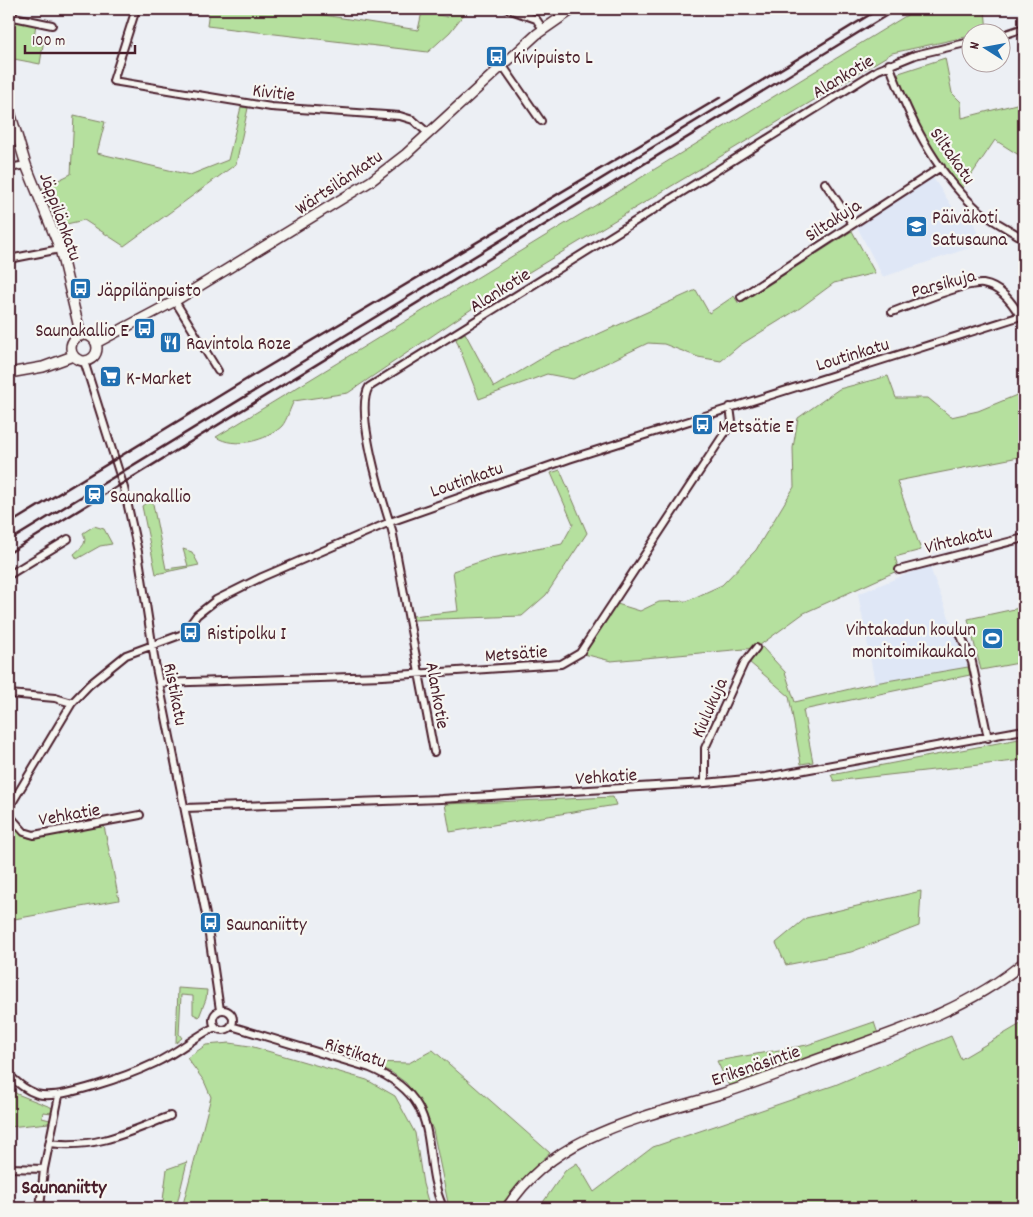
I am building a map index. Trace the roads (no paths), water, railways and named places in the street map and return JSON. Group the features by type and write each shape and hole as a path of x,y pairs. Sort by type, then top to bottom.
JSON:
{"street":[{"name":"Kivitie","path":"136,9 113,81 271,107 400,116 413,120 428,133"},
{"path":"508,9 536,19 543,29"},
{"name":"Wärtsilänkatu","path":"96,344 175,301 371,181 428,133 543,29 573,9"},
{"path":"9,16 52,25"},
{"path":"1010,33 1024,28"},
{"name":"Alankotie","path":"434,752 390,522 365,421 364,400 369,387 889,64 914,55 960,44"},
{"name":"Siltakatu","path":"889,64 902,99 941,167 976,207 1024,239"},
{"path":"503,66 541,122"},
{"name":"Jäppilänkatu","path":"9,109 26,165 60,249 81,336"},
{"path":"9,168 26,165"},
{"name":"Siltakuja","path":"741,297 852,223 941,167"},
{"path":"825,182 852,223"},
{"path":"9,258 60,249"},
{"name":"Parsikuja","path":"892,312 957,289 985,284 1005,296 1022,315"},
{"path":"175,301 218,371"},
{"name":"Loutinkatu","path":"9,808 72,703 108,668 126,655 152,644 174,639 183,634 197,615 223,596 317,551 390,522 569,458 1022,315"},
{"path":"9,373 43,367 73,356 84,361 94,357 96,344 91,338 81,336 72,344 73,356"},
{"name":"Ristikatu","path":"84,361 124,488 138,552 159,682 206,915 220,1010"},
{"name":"Metsätie","path":"159,682 420,673 561,664 580,653 732,422 730,407"},
{"name":"Vihtakatu","path":"899,570 1024,538"},
{"path":"9,574 68,539"},
{"path":"959,630 972,662 988,738"},
{"name":"Kiulukuja","path":"705,783 705,748 744,663 756,648"},
{"path":"9,694 55,698 72,703"},
{"name":"Vehkatie","path":"185,808 441,800 705,783 766,777 1024,730"},
{"name":"Vehkatie","path":"9,815 24,832 34,835 140,815"},
{"name":"Eriksnäsintie","path":"507,1208 536,1174 569,1148 598,1134 635,1118 722,1093 884,1036 978,995 1005,978 1024,962"},
{"path":"9,1074 22,1087 38,1094 59,1096 156,1063 215,1028 222,1030 231,1026 233,1021 231,1014 226,1010 220,1010 213,1016 215,1028"},
{"name":"Ristikatu","path":"231,1026 370,1068 388,1076 404,1088 419,1108 428,1130 434,1175 443,1208"},
{"path":"40,1208 44,1169 59,1096"},
{"path":"50,1143 75,1144 108,1141 170,1116"},
{"path":"9,1168 44,1169"}],"railway":[{"path":"9,541 879,9"},
{"path":"9,553 897,9"},
{"path":"9,524 247,379 721,97"}],"place":[{"name":"Kivipuisto L","path":"497,56"},
{"name":"Päiväkoti Satusauna","path":"916,227"},
{"name":"Jäppilänpuisto","path":"81,289"},
{"name":"Saunakallio E","path":"145,329"},
{"name":"Ravintola Roze","path":"170,342"},
{"name":"K-Market","path":"110,377"},
{"name":"Metsätie E","path":"702,425"},
{"name":"Saunakallio","path":"94,495"},
{"name":"Ristipolku I","path":"191,632"},
{"name":"Vihtakadun koulun monitoimikaukalo","path":"992,639"},
{"name":"Saunaniitty","path":"210,923"}],"district":[{"name":"Saunaniitty","path":"64,1186"}]}
